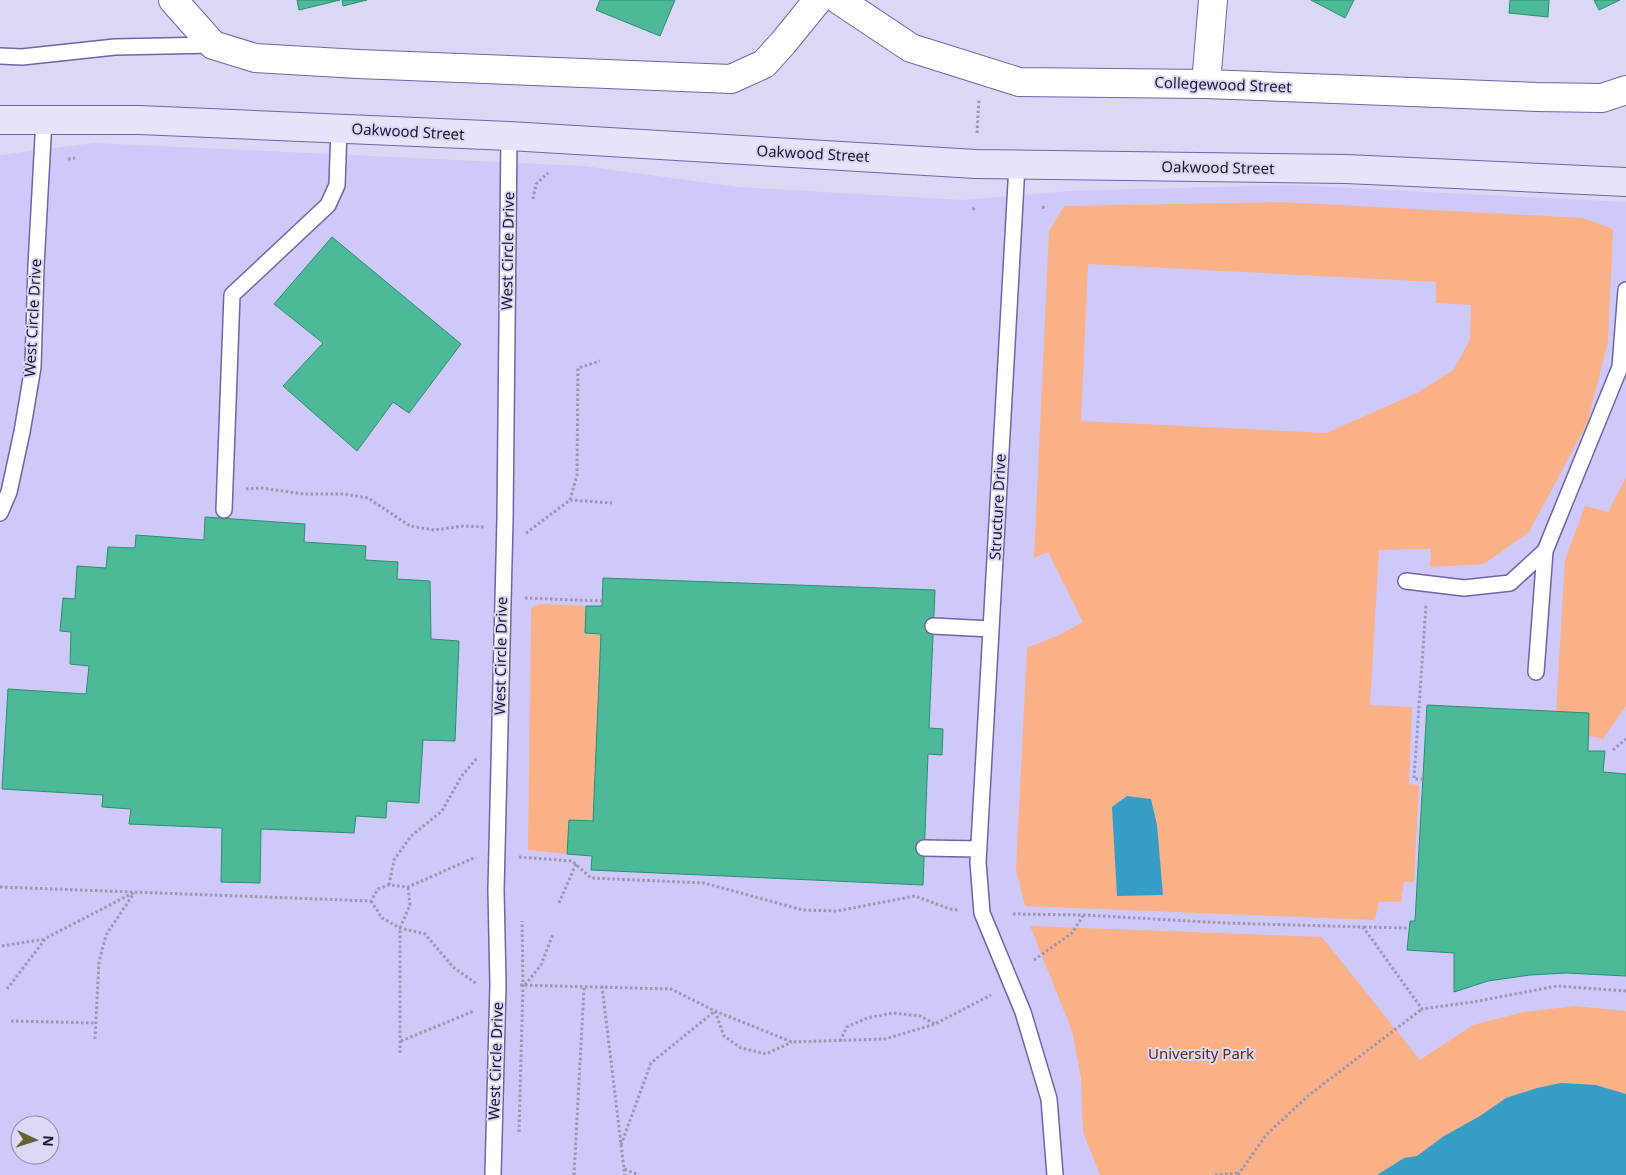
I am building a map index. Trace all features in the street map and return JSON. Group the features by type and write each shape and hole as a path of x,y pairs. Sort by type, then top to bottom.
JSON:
{"street":[{"path":"173,0 213,45 255,58 731,79 764,64 818,0"},
{"name":"Collegewood Street","path":"839,0 911,48 1020,82 1206,84 1537,98 1602,98 1626,90"},
{"path":"1206,84 1213,0"},
{"name":"Oakwood Street","path":"0,120 139,120 509,136 976,164 1346,169 1626,182"}],"lane":[{"path":"0,56 22,57 115,47 213,45"},
{"name":"West Circle Drive","path":"0,513 9,492 33,367 44,119"},
{"path":"224,510 232,295 328,205 337,184 339,129"},
{"name":"West Circle Drive","path":"493,1175 498,985 497,856 504,528 509,136"},
{"name":"Structure Drive","path":"1018,165 978,862 982,913 1023,1012 1049,1099 1055,1175"},
{"path":"1536,672 1545,551 1620,367 1626,290"},
{"path":"1406,581 1464,588 1510,583 1545,551"},
{"path":"933,626 991,629"},
{"path":"924,848 979,849"}],"path":[{"path":"977,133 980,94"},
{"path":"68,159 75,158"},
{"path":"1042,207 1047,208"},
{"path":"526,533 570,500 577,476 578,368 600,361"},
{"path":"224,489 261,488 304,494 344,494 368,498 410,526 434,530 463,526 485,527"},
{"path":"570,500 612,503"},
{"path":"1423,779 1414,779 1426,597"},
{"path":"524,598 602,602"},
{"path":"1613,750 1626,738"},
{"path":"389,885 394,860 411,836 442,810 462,777 480,754"},
{"path":"371,901 378,889 389,885 408,887 478,856"},
{"path":"516,857 572,861 591,878 704,883 803,910 838,911 915,896 950,909 958,910"},
{"path":"559,903 576,864"},
{"path":"0,887 371,901"},
{"path":"400,1052 400,928 410,905 408,887"},
{"path":"2,946 46,938 135,892"},
{"path":"95,1039 99,962 106,935 135,892"},
{"path":"371,901 382,918 400,928 425,934 452,967 475,984 481,984"},
{"path":"1013,914 1084,915 1225,923 1408,928"},
{"path":"1034,960 1072,933 1084,915"},
{"path":"1363,927 1422,1009"},
{"path":"525,985 541,965 553,934"},
{"path":"8,989 46,938"},
{"path":"518,985 671,989 715,1011 792,1042 839,1042 885,1039 935,1024 991,995"},
{"path":"602,986 625,1175"},
{"path":"1215,1175 1239,1174 1266,1135 1309,1095 1422,1009 1473,1002 1557,986 1626,991"},
{"path":"574,1175 584,988"},
{"path":"401,1041 474,1011"},
{"path":"715,1011 724,1036 741,1048 766,1054 792,1042"},
{"path":"621,1145 651,1063 715,1011"},
{"path":"839,1042 847,1027 867,1018 893,1013 920,1016 935,1024"},
{"path":"10,1021 96,1023"},
{"path":"624,1169 639,1175"}],"shaded area":[{"path":"94,143 583,166 738,187 963,200 1069,191 1289,185 1626,202 1626,1175 0,1175 0,155"}],"green space":[{"path":"1283,202 1583,218 1613,229 1608,342 1587,424 1529,532 1484,564 1430,567 1431,549 1379,550 1370,705 1412,707 1409,784 1419,785 1414,882 1404,882 1401,902 1379,902 1375,920 1025,906 1016,870 1027,648 1059,635 1083,622 1048,552 1034,558 1049,231 1064,206","holes":["1088,264 1436,282 1436,303 1471,305 1470,340 1453,370 1417,393 1326,433 1081,421"]},
{"path":"1626,477 1626,706 1603,739 1589,736 1589,713 1556,711 1565,560 1585,506 1608,512"},
{"path":"539,604 586,606 585,633 601,634 593,821 569,820 567,854 528,850 531,608"},
{"name":"University Park","path":"1030,926 1322,937 1420,1060 1473,1025 1524,1012 1575,1006 1626,1011 1626,1175 1100,1175 1083,1132 1081,1078 1072,1031"}],"water":[{"path":"1127,796 1151,799 1157,825 1163,895 1117,896 1112,807"},
{"path":"1561,1083 1596,1085 1626,1094 1626,1175 1377,1175 1404,1158 1417,1156 1444,1136 1480,1116 1506,1098"}],"building":[{"path":"297,0 340,0 299,10"},
{"path":"342,0 367,0 343,6"},
{"path":"600,0 675,0 660,36 596,10"},
{"path":"1311,0 1354,0 1345,18"},
{"path":"1510,0 1549,0 1548,17 1509,13"},
{"path":"1594,0 1620,0 1599,10"},
{"path":"332,237 461,344 409,413 393,402 357,451 283,386 323,343 274,304"},
{"path":"205,517 305,524 304,542 366,546 365,560 398,562 397,579 430,581 431,639 459,641 455,741 423,740 419,803 387,801 386,818 356,816 354,833 261,829 260,883 221,882 222,828 129,824 131,809 102,807 103,795 2,789 8,689 86,694 89,666 70,664 71,632 60,631 63,598 75,599 77,566 106,568 108,547 135,548 136,535 204,540"},
{"path":"603,578 935,590 929,728 943,729 942,755 928,754 923,885 591,870 592,856 567,854 569,820 593,821 601,634 585,633 586,606 602,606"},
{"path":"1427,705 1589,713 1588,751 1605,751 1603,772 1626,774 1626,976 1566,973 1530,975 1488,981 1454,992 1454,953 1407,950 1410,921 1415,921"}]}
